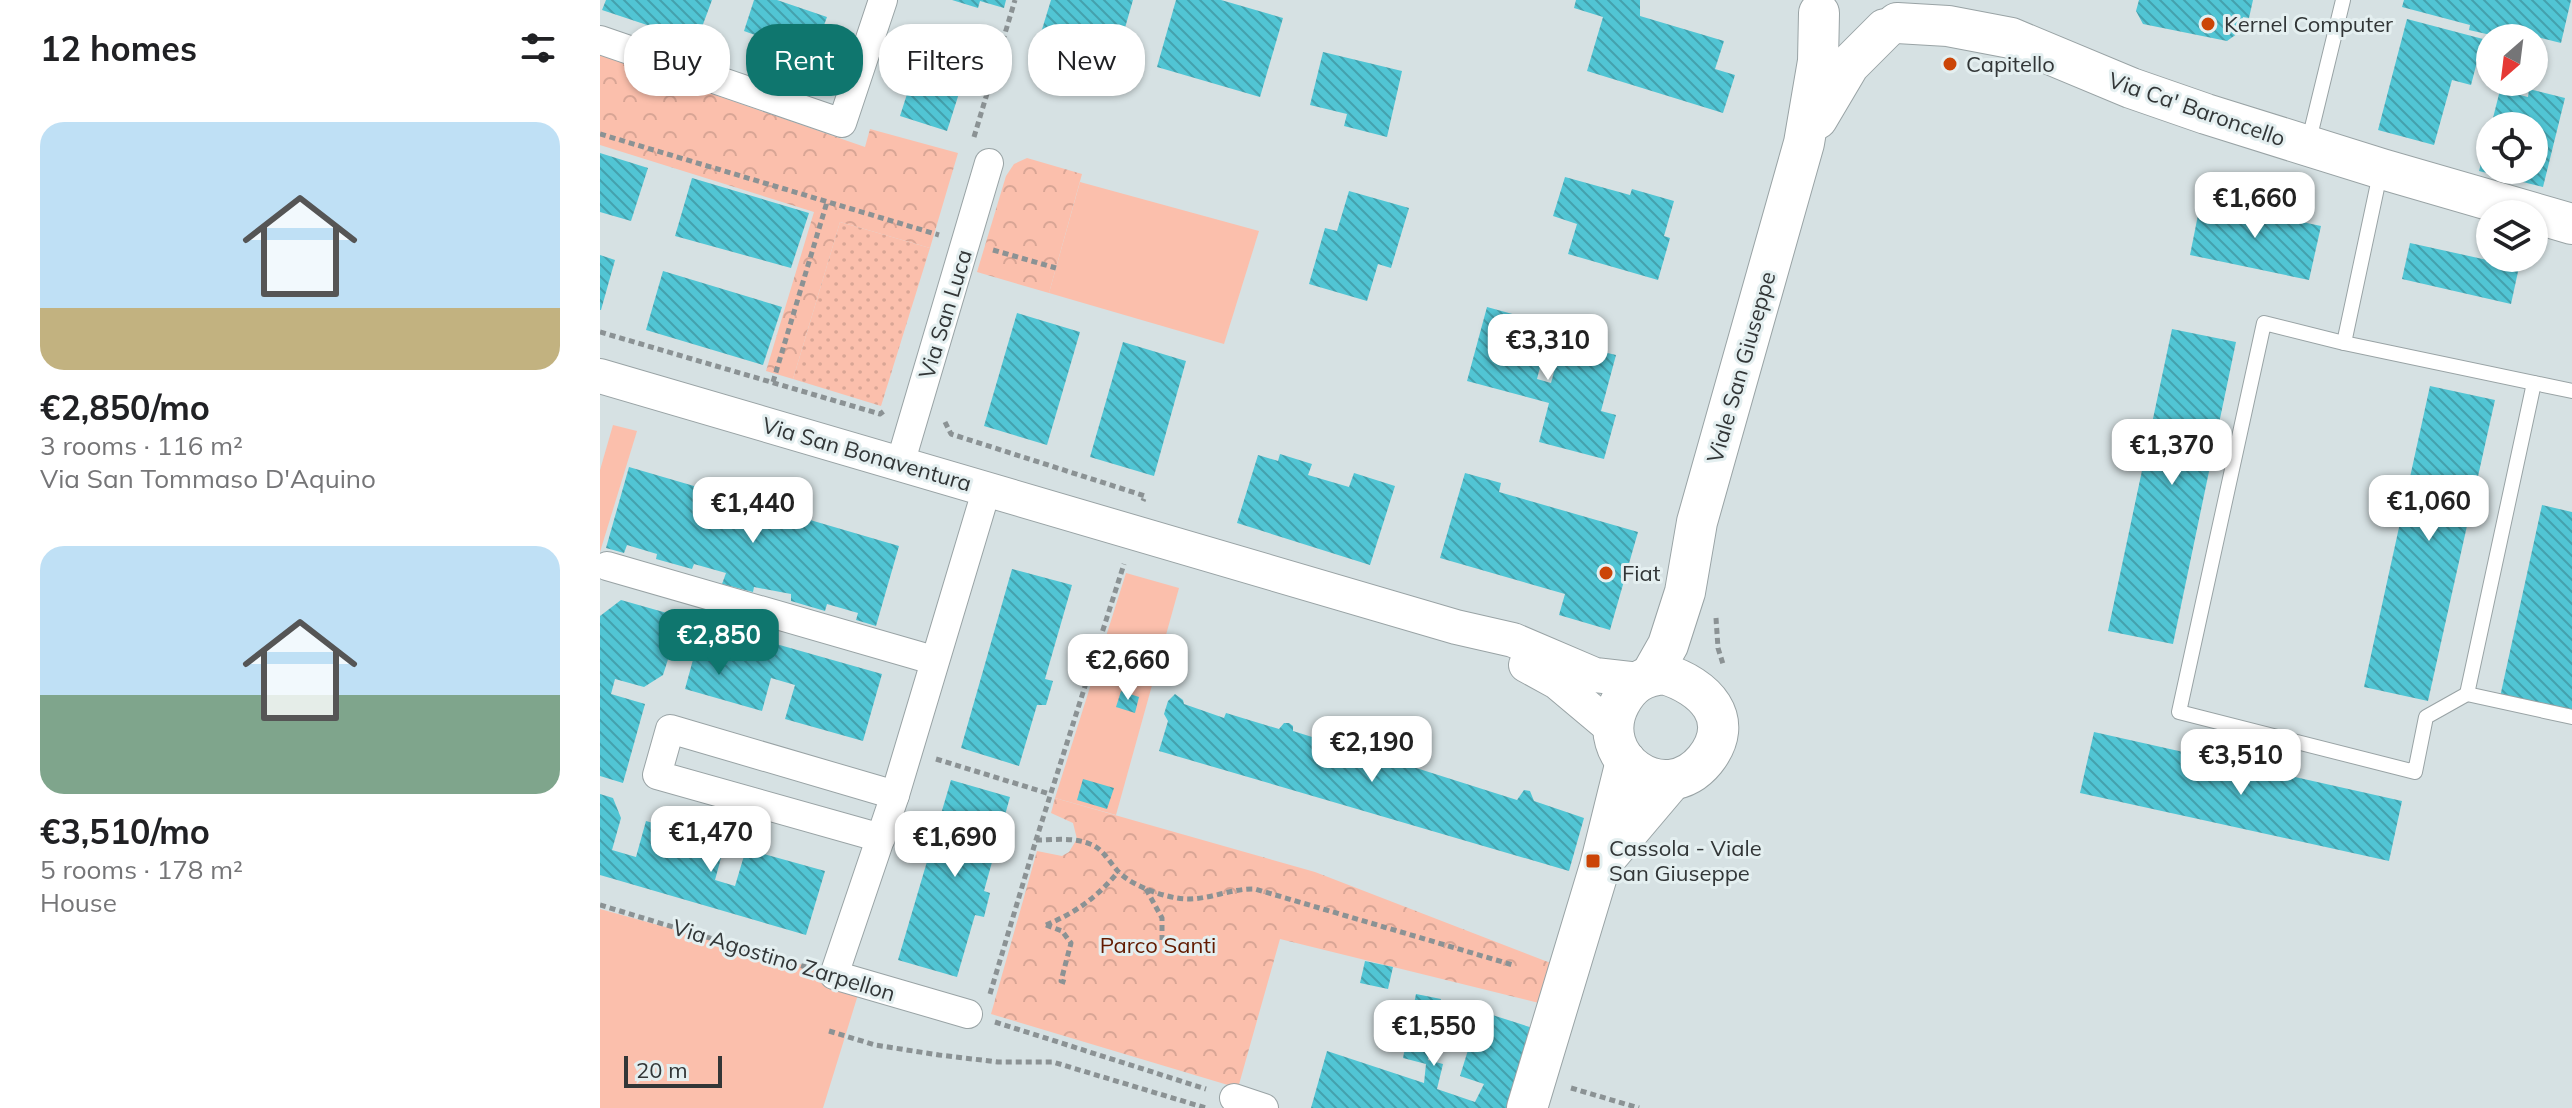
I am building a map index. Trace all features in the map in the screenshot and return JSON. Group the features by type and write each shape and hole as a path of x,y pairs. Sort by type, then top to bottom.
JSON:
{"main road":[{"name":"Via Ca' Baroncello","path":"1958,0 2011,38"},
{"name":"Via Ca' Baroncello","path":"1814,6 1842,28 1856,31 1900,17 2011,38 2131,88 2308,147 2572,224"},
{"name":"Viale San Giuseppe","path":"1543,1096 1600,866 1620,745 1617,709 1625,693 1645,678 1668,645 1685,592 1697,522 1804,143 1818,61 1814,6"},
{"name":"Viale San Giuseppe","path":"1804,143 1849,65 1900,17"},
{"name":"Viale San Giuseppe","path":"1600,866 1671,781 1683,778 1698,767 1707,756 1718,730 1712,705 1694,686 1685,592"},
{"path":"1645,678 1664,674 1694,686"},
{"path":"1620,745 1637,772 1650,778 1671,781"}],"street":[{"path":"600,40 842,123 883,0"},
{"name":"Via San Luca","path":"900,464 989,163"},
{"name":"Via San Bonaventura","path":"600,376 1456,627 1513,640 1595,675 1645,678"},
{"path":"834,975 895,795 987,488"},
{"path":"607,566 933,660"},
{"name":"Via San Bonaventura","path":"1456,627 1557,682 1620,745"},
{"path":"881,838 657,775 670,729 895,795"},
{"name":"Via Agostino Zarpellon","path":"834,975 979,1012"},
{"path":"1234,1098 1264,1108"}],"lane":[{"path":"2308,147 2343,0"},
{"path":"2344,343 2382,169"},
{"path":"2572,391 2264,323 2179,712 2415,772 2426,717 2467,694 2572,717"},
{"path":"2467,694 2534,383"}],"path":[{"path":"600,134 944,237"},
{"path":"773,382 827,202"},
{"path":"984,248 1056,268"},
{"name":"Via San Bonaventura","path":"600,332 880,414 892,403"},
{"name":"Via San Bonaventura","path":"944,419 951,434 1145,496 979,1012"},
{"path":"908,751 1050,794"},
{"path":"1036,840 1077,839 1094,845 1118,872 1145,888 1177,898 1193,899 1237,889 1255,889 1513,965"},
{"path":"1067,983 1061,981 1071,943 1062,931 1046,925 1092,900 1118,872"},
{"path":"1145,888 1162,918 1162,940"},
{"name":"Via Agostino Zarpellon","path":"600,905 834,975"},
{"path":"979,1012 1234,1098"},
{"path":"829,1031 875,1045 939,1055 998,1062 1053,1062 1206,1108"},
{"path":"1543,1096 1639,1108"}],"green space":[{"path":"600,55 624,63 624,96 718,96 865,147 870,129 958,153 930,248 840,222 793,379 766,371 814,212 600,145"},
{"path":"1027,158 1082,174 1049,293 977,272 1006,176 1014,164"},
{"path":"1080,182 1259,231 1224,344 1049,293"},
{"path":"840,222 930,248 881,406 793,379"},
{"path":"613,425 637,431 600,552 600,470"},
{"path":"1126,573 1179,588 1116,815 1055,798"},
{"name":"Parco Santi","path":"1055,798 1315,872 1561,967 1551,1006 1280,939 1238,1088 991,1014 1037,851 1062,856 1069,852 1077,839 1073,823 1051,813"},
{"path":"600,909 821,970 865,972 823,1108 600,1108"}],"building":[{"path":"606,0 712,0 703,24 644,24 602,10"},
{"path":"754,0 777,0 827,17 824,24 746,24"},
{"path":"952,0 1006,0 1004,8 980,1 978,8"},
{"path":"1051,0 1133,0 1126,24 1044,24"},
{"path":"1176,0 1221,0 1283,18 1260,97 1157,67"},
{"path":"1576,0 1640,0 1640,16 1724,41 1715,69 1735,75 1723,113 1587,71 1603,17 1574,8"},
{"path":"2139,0 2253,0 2249,18 2243,17 2241,31 2227,41 2143,24 2136,11"},
{"path":"2404,0 2571,0 2561,43 2548,40 2548,24 2476,24 2476,32 2469,30 2470,25 2402,7"},
{"path":"2407,19 2476,37 2476,66 2471,85 2452,80 2434,145 2378,130"},
{"path":"1323,52 1402,71 1387,137 1344,126 1347,114 1310,105"},
{"path":"2548,94 2565,98 2548,167 2548,112 2494,112 2498,96"},
{"path":"906,96 958,96 947,131 900,116"},
{"path":"600,153 648,168 631,221 600,212"},
{"path":"1565,177 1630,195 1632,189 1674,201 1664,236 1670,238 1658,280 1568,254 1577,224 1553,216"},
{"path":"692,178 809,213 791,268 675,236"},
{"path":"1349,191 1409,208 1391,268 1378,264 1367,301 1309,284 1325,228 1337,231"},
{"path":"2201,200 2321,226 2309,280 2190,255"},
{"path":"2410,243 2476,258 2476,272 2518,272 2511,304 2402,279"},
{"path":"600,255 615,260 601,310 600,310"},
{"path":"663,271 782,307 763,365 646,330"},
{"path":"1487,307 1534,320 1529,340 1546,344 1537,379 1551,383 1562,342 1616,355 1601,411 1616,415 1604,459 1539,442 1549,403 1467,381"},
{"path":"1017,313 1080,332 1047,445 984,426"},
{"path":"2172,329 2236,342 2173,644 2108,631"},
{"path":"1123,342 1186,361 1154,476 1090,457"},
{"path":"2430,386 2495,400 2428,701 2364,687"},
{"path":"1280,454 1312,464 1308,475 1349,487 1354,473 1395,486 1370,565 1237,523 1258,455 1278,461"},
{"path":"629,467 899,546 876,626 856,620 858,613 827,604 825,611 791,601 791,594 754,587 753,592 722,584 726,573 694,564 692,569 656,559 657,554 627,545 624,553 606,548"},
{"path":"1465,473 1501,483 1499,492 1638,532 1610,630 1559,615 1565,594 1440,558"},
{"path":"2542,505 2572,512 2572,713 2500,697"},
{"path":"1012,569 1072,585 1045,679 1053,681 1046,705 1037,705 1019,766 961,748"},
{"path":"621,600 882,674 863,741 785,719 795,685 771,678 762,711 685,689 694,656 671,650 663,675 644,687 615,679 611,694 645,704 623,783 600,776 600,616"},
{"path":"1121,691 1139,697 1135,713 1116,707"},
{"path":"1175,694 1184,704 1224,718 1226,713 1279,729 1284,723 1289,723 1293,731 1398,764 1405,757 1410,758 1413,767 1517,800 1524,790 1530,791 1534,801 1584,818 1569,871 1159,751 1168,721 1164,714 1168,701"},
{"path":"2094,732 2402,801 2389,861 2080,793"},
{"path":"1083,779 1114,788 1107,809 1077,800"},
{"path":"951,780 1010,797 984,891 990,893 984,917 975,915 957,977 898,960"},
{"path":"600,794 613,798 621,818 612,850 636,857 646,821 725,843 715,880 735,886 746,849 825,871 806,935 600,875"},
{"path":"1365,961 1393,967 1388,989 1360,983"},
{"path":"1416,994 1441,999 1428,1060 1443,1064 1437,1089 1475,1102 1484,1084 1460,1076 1480,1011 1539,1030 1514,1108 1311,1108 1327,1051 1424,1083 1426,1064 1403,1058"}],"place":[{"name":"Kernel Computer","path":"2208,24"},
{"name":"Capitello","path":"1950,64"},
{"name":"Fiat","path":"1606,573"},
{"name":"Cassola - Viale San Giuseppe","path":"1593,861"}]}
